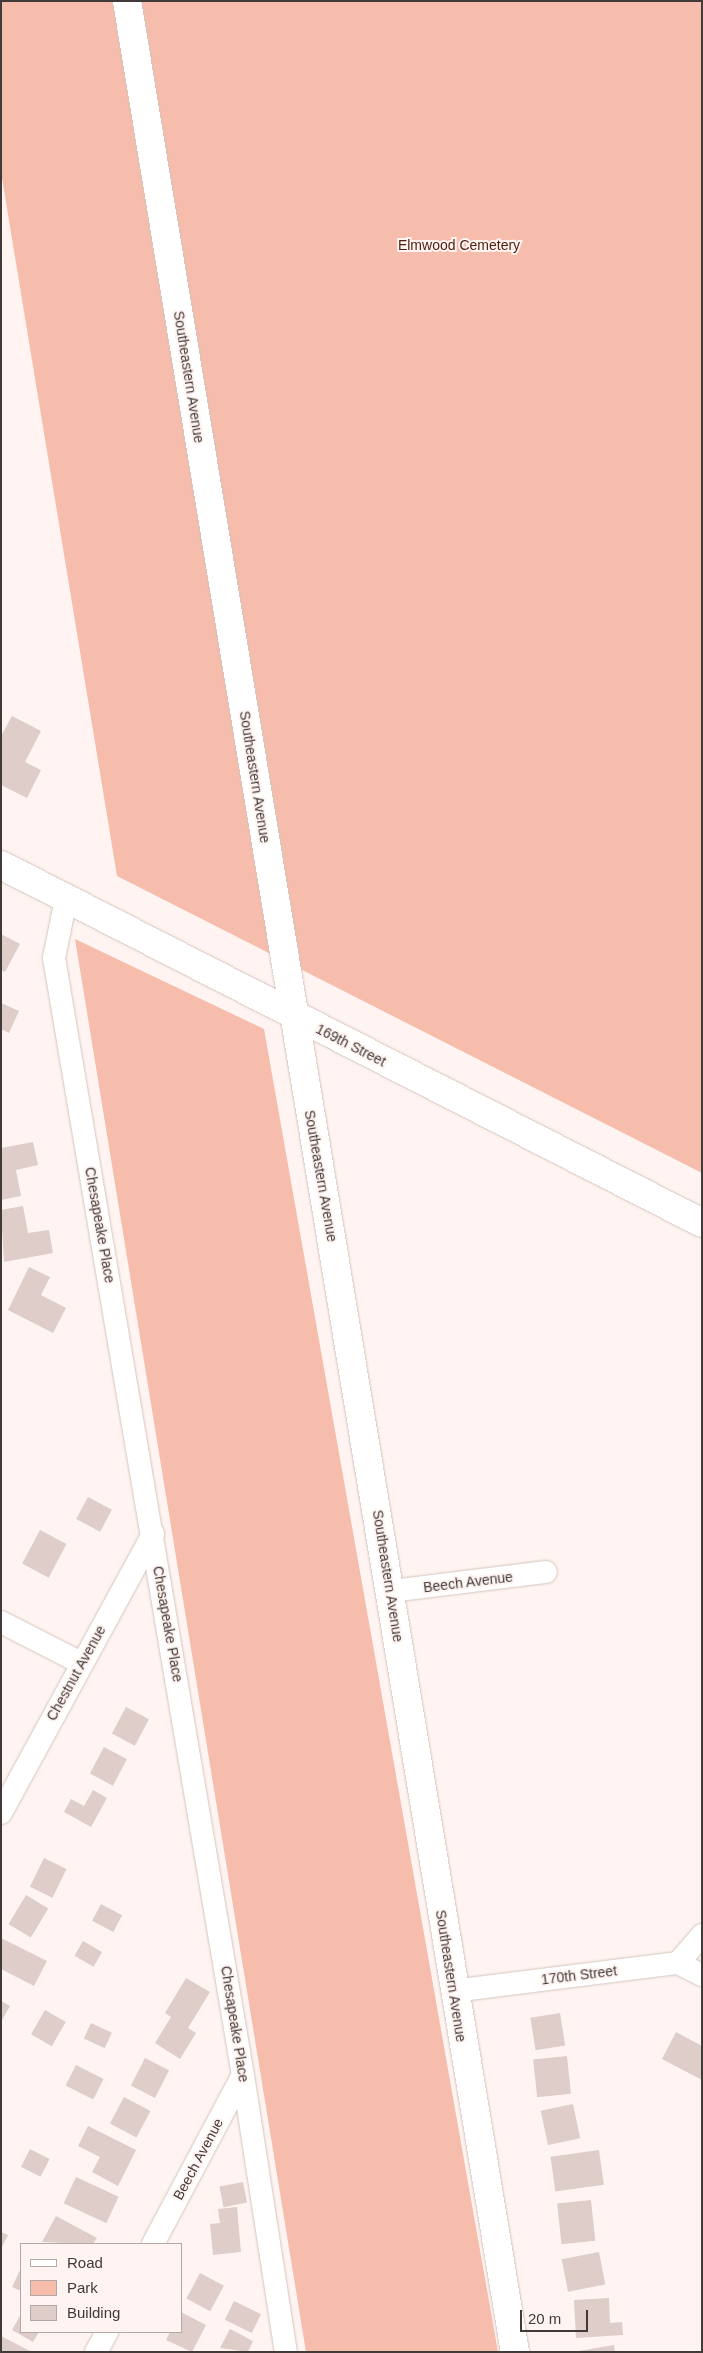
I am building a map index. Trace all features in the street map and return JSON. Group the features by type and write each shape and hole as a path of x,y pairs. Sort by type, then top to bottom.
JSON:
{"street":[{"name":"Southeastern Avenue","path":"126,1 391,1591 453,1991 515,2352"},
{"name":"169th Street","path":"1,865 294,1017 702,1222"},
{"name":"Chesapeake Place","path":"66,899 54,958 244,2074 286,2352"},
{"name":"Chestnut Avenue","path":"1,1813 81,1663 153,1534"},
{"name":"Beech Avenue","path":"391,1591 546,1572"},
{"path":"1,1622 81,1663"},
{"path":"702,1935 678,1963 702,1975"},
{"name":"170th Street","path":"453,1991 678,1963"},
{"name":"Beech Avenue","path":"154,2243 244,2074"},
{"path":"96,2352 106,2333"}],"green space":[{"name":"Elmwood Cemetery","path":"1,1 702,1 702,1173 117,876 1,172"},
{"path":"75,939 264,1029 498,2352 306,2352"}],"building":[{"path":"12,716 41,731 25,762 41,770 27,798 1,785 1,736"},
{"path":"1,934 20,944 5,972 1,970"},
{"path":"1,1003 19,1011 9,1033 1,1029"},
{"path":"33,1142 38,1165 16,1170 21,1196 1,1200 1,1148"},
{"path":"23,1206 28,1233 49,1230 53,1253 4,1262 1,1210"},
{"path":"29,1267 50,1277 41,1295 66,1308 53,1333 8,1310"},
{"path":"88,1497 112,1510 100,1532 76,1519"},
{"path":"40,1530 66,1544 49,1578 22,1564"},
{"path":"126,1707 149,1719 135,1746 112,1733"},
{"path":"104,1747 127,1759 113,1786 90,1773"},
{"path":"93,1790 107,1798 91,1827 64,1812 71,1799 84,1806"},
{"path":"44,1858 66,1869 52,1898 30,1887"},
{"path":"26,1895 48,1908 31,1938 8,1924"},
{"path":"101,1904 122,1915 113,1932 92,1921"},
{"path":"1,1938 47,1961 34,1986 1,1969"},
{"path":"83,1941 102,1952 94,1967 74,1956"},
{"path":"186,1978 210,1992 188,2028 196,2033 180,2059 155,2043 171,2017 165,2013"},
{"path":"1,2001 10,2006 1,2022"},
{"path":"45,2010 66,2022 52,2046 31,2034"},
{"path":"560,2013 565,2046 536,2050 530,2018"},
{"path":"91,2023 112,2033 105,2048 84,2038"},
{"path":"676,2032 702,2046 702,2080 662,2059"},
{"path":"567,2056 571,2094 537,2097 533,2060"},
{"path":"145,2058 169,2070 155,2098 131,2086"},
{"path":"76,2065 104,2079 93,2100 66,2085"},
{"path":"124,2097 150,2111 136,2138 110,2123"},
{"path":"573,2104 580,2138 548,2145 541,2111"},
{"path":"88,2126 136,2150 118,2186 92,2172 100,2157 78,2146"},
{"path":"30,2149 50,2159 41,2177 21,2167"},
{"path":"599,2150 604,2185 555,2191 550,2157"},
{"path":"76,2177 119,2197 106,2223 64,2203"},
{"path":"243,2182 247,2203 223,2207 219,2187"},
{"path":"591,2200 595,2241 561,2244 557,2204"},
{"path":"237,2207 241,2252 213,2255 210,2224 220,2223 218,2209"},
{"path":"56,2216 97,2238 94,2243 42,2242"},
{"path":"1,2232 8,2235 1,2249"},
{"path":"599,2252 605,2284 568,2292 562,2259"},
{"path":"20,2270 20,2291 12,2287"},
{"path":"200,2273 224,2286 210,2311 186,2299"},
{"path":"609,2298 610,2323 622,2322 623,2335 576,2338 574,2300"},
{"path":"234,2301 261,2314 252,2333 225,2320"},
{"path":"182,2313 206,2325 192,2352 166,2340 170,2333 182,2333"},
{"path":"20,2316 20,2333 38,2333 33,2342 12,2330"},
{"path":"230,2329 253,2341 248,2352 220,2348"},
{"path":"1,2336 32,2352 1,2352"},
{"path":"614,2345 615,2352 579,2352 579,2351"}]}
